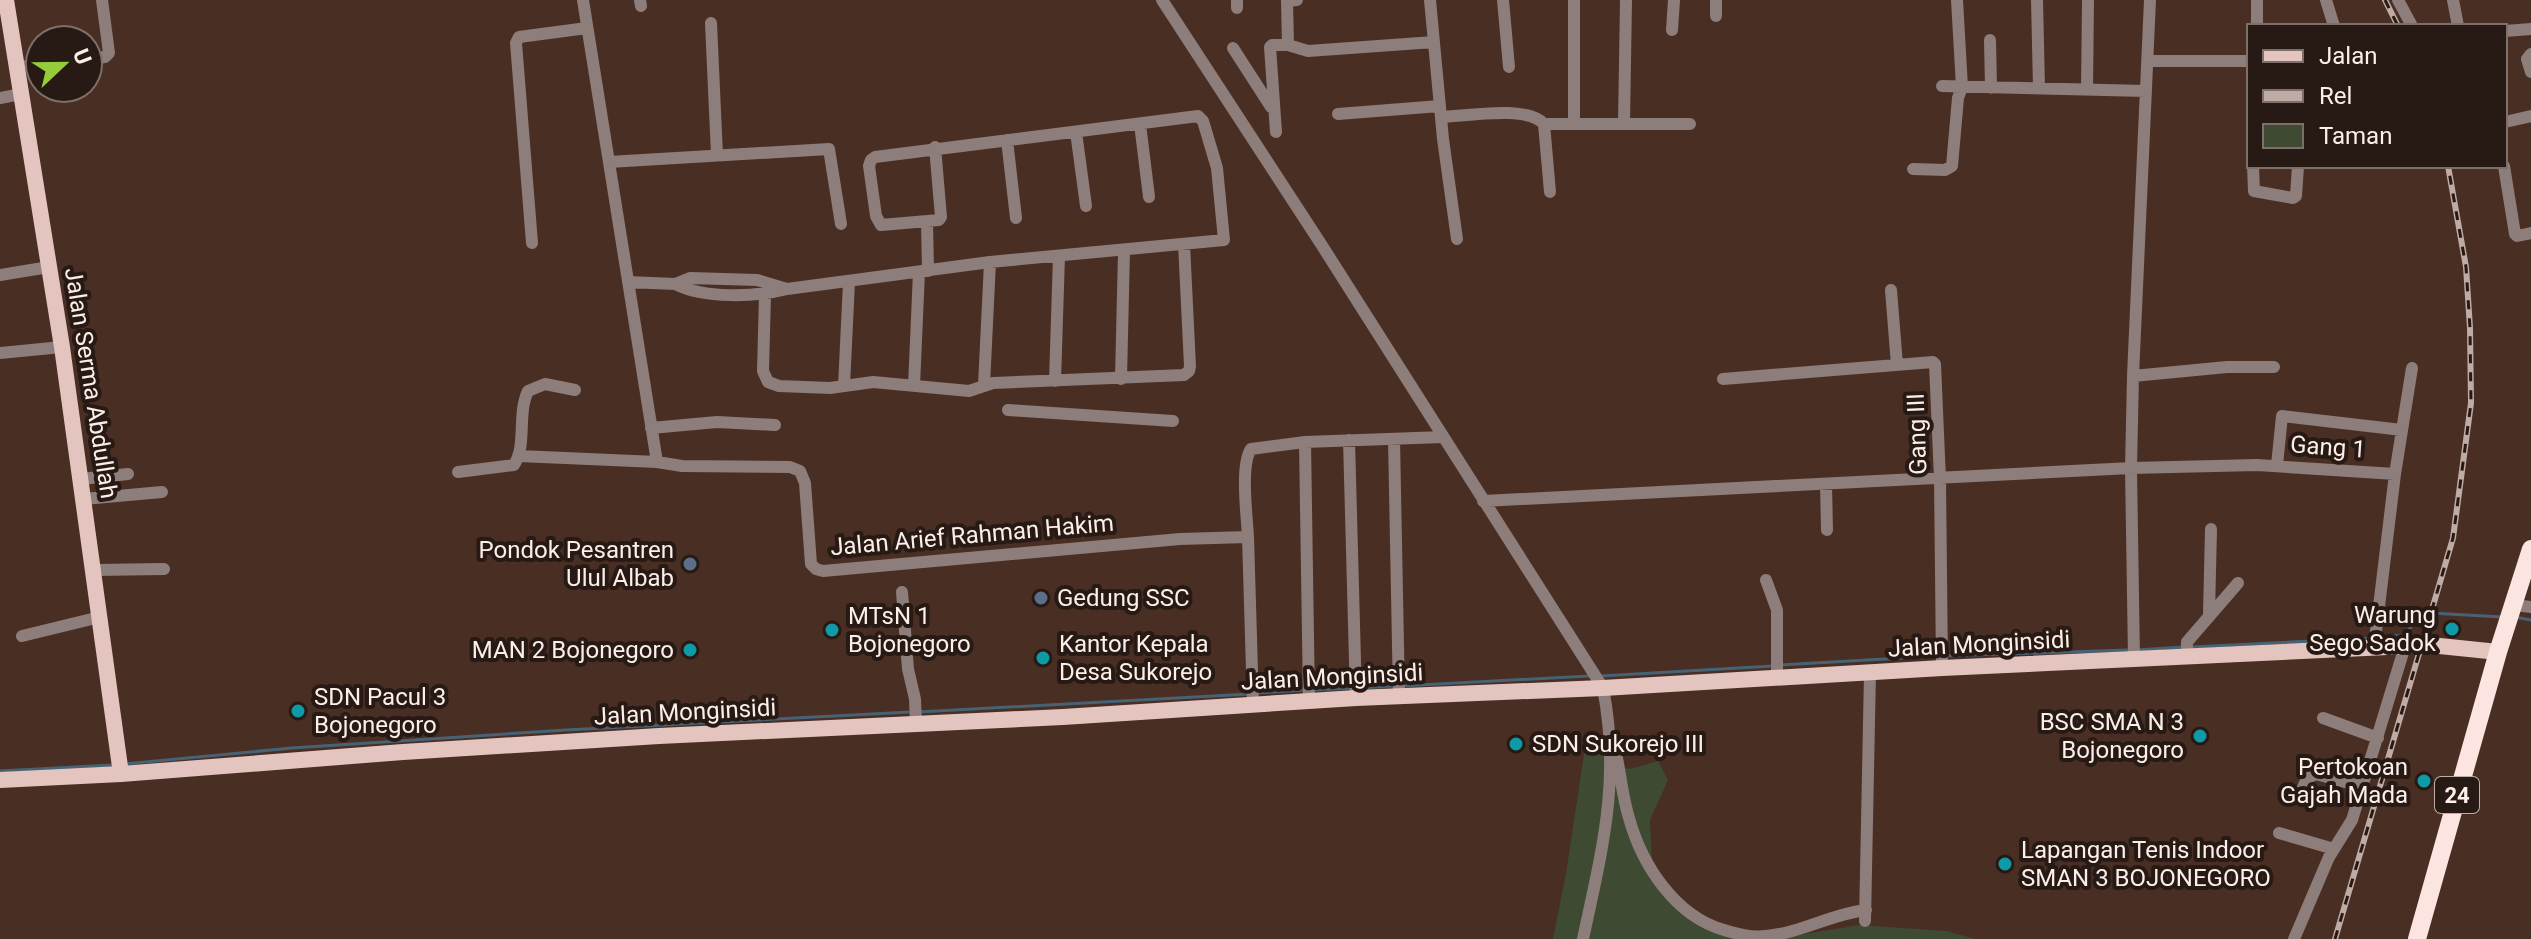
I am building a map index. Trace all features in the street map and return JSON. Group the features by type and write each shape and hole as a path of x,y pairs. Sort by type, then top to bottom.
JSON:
{"highway":[{"name":"24","path":"2417,939 2498,652 2516,611 2531,549"}],"main road":[{"name":"Jalan Serma Abdullah","path":"6,0 5,24 17,67 62,347 120,766"},
{"name":"Jalan Monginsidi","path":"0,780 120,766 546,743 916,716 1356,691 1601,685 1777,670 1870,673 1942,661 2375,641 2498,652"}],"street":[{"path":"102,0 109,53 104,57"},
{"path":"519,456 657,462 583,0"},
{"path":"1162,0 1592,669 1601,685 1629,818 1637,841 1669,895 1707,925 1747,936 1765,936 1800,930 1843,914 1865,916 1870,673"},
{"path":"1288,45 1287,1 1297,0"},
{"path":"1430,0 1457,239"},
{"path":"1503,0 1509,67"},
{"path":"1574,0 1574,124"},
{"path":"1624,123 1626,0"},
{"path":"1672,30 1674,0"},
{"path":"1716,0 1716,16"},
{"path":"1913,169 1945,170 1952,166 1958,98 1962,87 1957,0"},
{"path":"2037,0 2039,88"},
{"path":"2087,89 2088,0"},
{"path":"2134,653 2133,376 2150,0"},
{"path":"2257,0 2257,24"},
{"path":"2326,0 2333,24"},
{"path":"2398,0 2411,24"},
{"path":"2453,0 2458,24"},
{"path":"711,23 717,155"},
{"path":"532,243 516,43 519,37 587,28"},
{"path":"2507,31 2531,29"},
{"path":"1990,40 1991,88"},
{"path":"1276,132 1271,46 1288,45 1303,51 1434,42"},
{"path":"1233,48 1273,109"},
{"path":"2531,54 2527,59 2531,72"},
{"path":"2148,61 2247,61"},
{"path":"17,67 24,66"},
{"path":"1246,71 1270,69"},
{"path":"1942,86 2146,91"},
{"path":"0,98 21,94"},
{"path":"1338,114 1441,111 1520,113 1532,115 1544,124 1690,124"},
{"path":"628,282 675,284 691,292 761,295 990,262 1224,240 1217,168 1203,121 1195,116 935,147 872,158 878,222 884,225 939,220 942,215 935,147"},
{"path":"2507,122 2531,116"},
{"path":"1140,124 1149,197"},
{"path":"1544,124 1550,192"},
{"path":"1076,132 1086,206"},
{"path":"1007,140 1016,218"},
{"path":"609,162 829,149 841,224"},
{"path":"2253,168 2254,191 2292,198 2296,196 2298,168"},
{"path":"2504,168 2515,234 2531,233"},
{"path":"914,386 927,221"},
{"path":"757,280 761,295 763,371 768,382 779,386 818,388 873,382 969,391 984,385 1184,375 1189,371 1184,244"},
{"path":"1121,379 1124,251"},
{"path":"1055,381 1059,256"},
{"path":"984,385 990,262"},
{"path":"0,275 49,267"},
{"path":"675,284 690,278 757,280 787,289"},
{"path":"844,386 849,282"},
{"path":"1891,290 1897,365"},
{"path":"0,353 62,347"},
{"name":"Gang III","path":"1723,379 1933,362 1937,367 1942,661"},
{"path":"2133,376 2227,367 2274,367"},
{"path":"2395,474 2412,368"},
{"path":"458,472 514,465 519,456 522,408 528,391 545,384 575,390"},
{"path":"1008,410 1173,421"},
{"path":"2277,465 2282,416 2402,430"},
{"path":"651,428 717,422 775,425"},
{"path":"1253,698 1246,472 1248,452 1253,448 1305,442 1443,437"},
{"path":"1394,439 1399,689"},
{"path":"1349,440 1356,691"},
{"path":"1305,442 1309,694"},
{"name":"Jalan Arief Rahman Hakim","path":"657,462 682,466 790,467 800,471 805,483 811,564 823,571 1180,539 1248,537"},
{"name":"Gang 1","path":"1483,501 2131,468 2277,465 2395,474 2375,641"},
{"path":"81,479 128,474"},
{"path":"1826,484 1827,530"},
{"path":"84,499 162,492"},
{"path":"2209,614 2211,529"},
{"path":"94,570 164,569"},
{"path":"1766,580 1777,610 1777,670"},
{"path":"2187,650 2209,614 2238,583"},
{"path":"902,592 908,669 916,716"},
{"path":"22,636 100,617"},
{"path":"2294,939 2334,849 2352,820 2405,646"},
{"path":"1583,939 1609,810 1612,762 1609,717"},
{"path":"2323,718 2378,738"},
{"path":"2299,797 2307,778 2316,774 2363,787"},
{"path":"2279,833 2334,849"}],"green space":[{"path":"1607,740 1610,765 1630,769 1658,761 1668,780 1650,820 1653,880 1701,927 1747,939 1553,939 1586,741"},
{"path":"1859,925 1947,931 1975,939 1774,939"}],"waterway":[{"path":"2380,637 2404,635 2420,617 2430,613 2503,617"},
{"path":"2515,617 2531,620"},
{"path":"2192,647 2372,638"},
{"path":"2136,650 2184,647"},
{"path":"1944,656 2128,650"},
{"path":"1780,665 1937,656"},
{"path":"1601,676 1773,666"},
{"path":"1401,686 1589,676"},
{"path":"1361,688 1393,686"},
{"path":"1313,690 1353,688"},
{"path":"1257,693 1306,690"},
{"path":"918,712 1250,694"},
{"path":"124,764 292,748 910,712"},
{"path":"0,771 112,765"}],"railway":[{"path":"2385,0 2397,24"},
{"path":"2335,939 2453,538 2471,403 2466,267 2448,168"}],"place":[{"name":"Pondok Pesantren Ulul Albab","path":"690,564"},
{"name":"Gedung SSC","path":"1041,598"},
{"name":"Warung Sego Sadok","path":"2452,629"},
{"name":"MTsN 1 Bojonegoro","path":"832,630"},
{"name":"MAN 2 Bojonegoro","path":"690,650"},
{"name":"Kantor Kepala Desa Sukorejo","path":"1043,658"},
{"name":"SDN Pacul 3 Bojonegoro","path":"298,711"},
{"name":"BSC SMA N 3 Bojonegoro","path":"2200,736"},
{"name":"SDN Sukorejo III","path":"1516,744"},
{"name":"Pertokoan Gajah Mada","path":"2424,781"},
{"name":"Lapangan Tenis Indoor SMAN 3 BOJONEGORO","path":"2005,864"}]}
